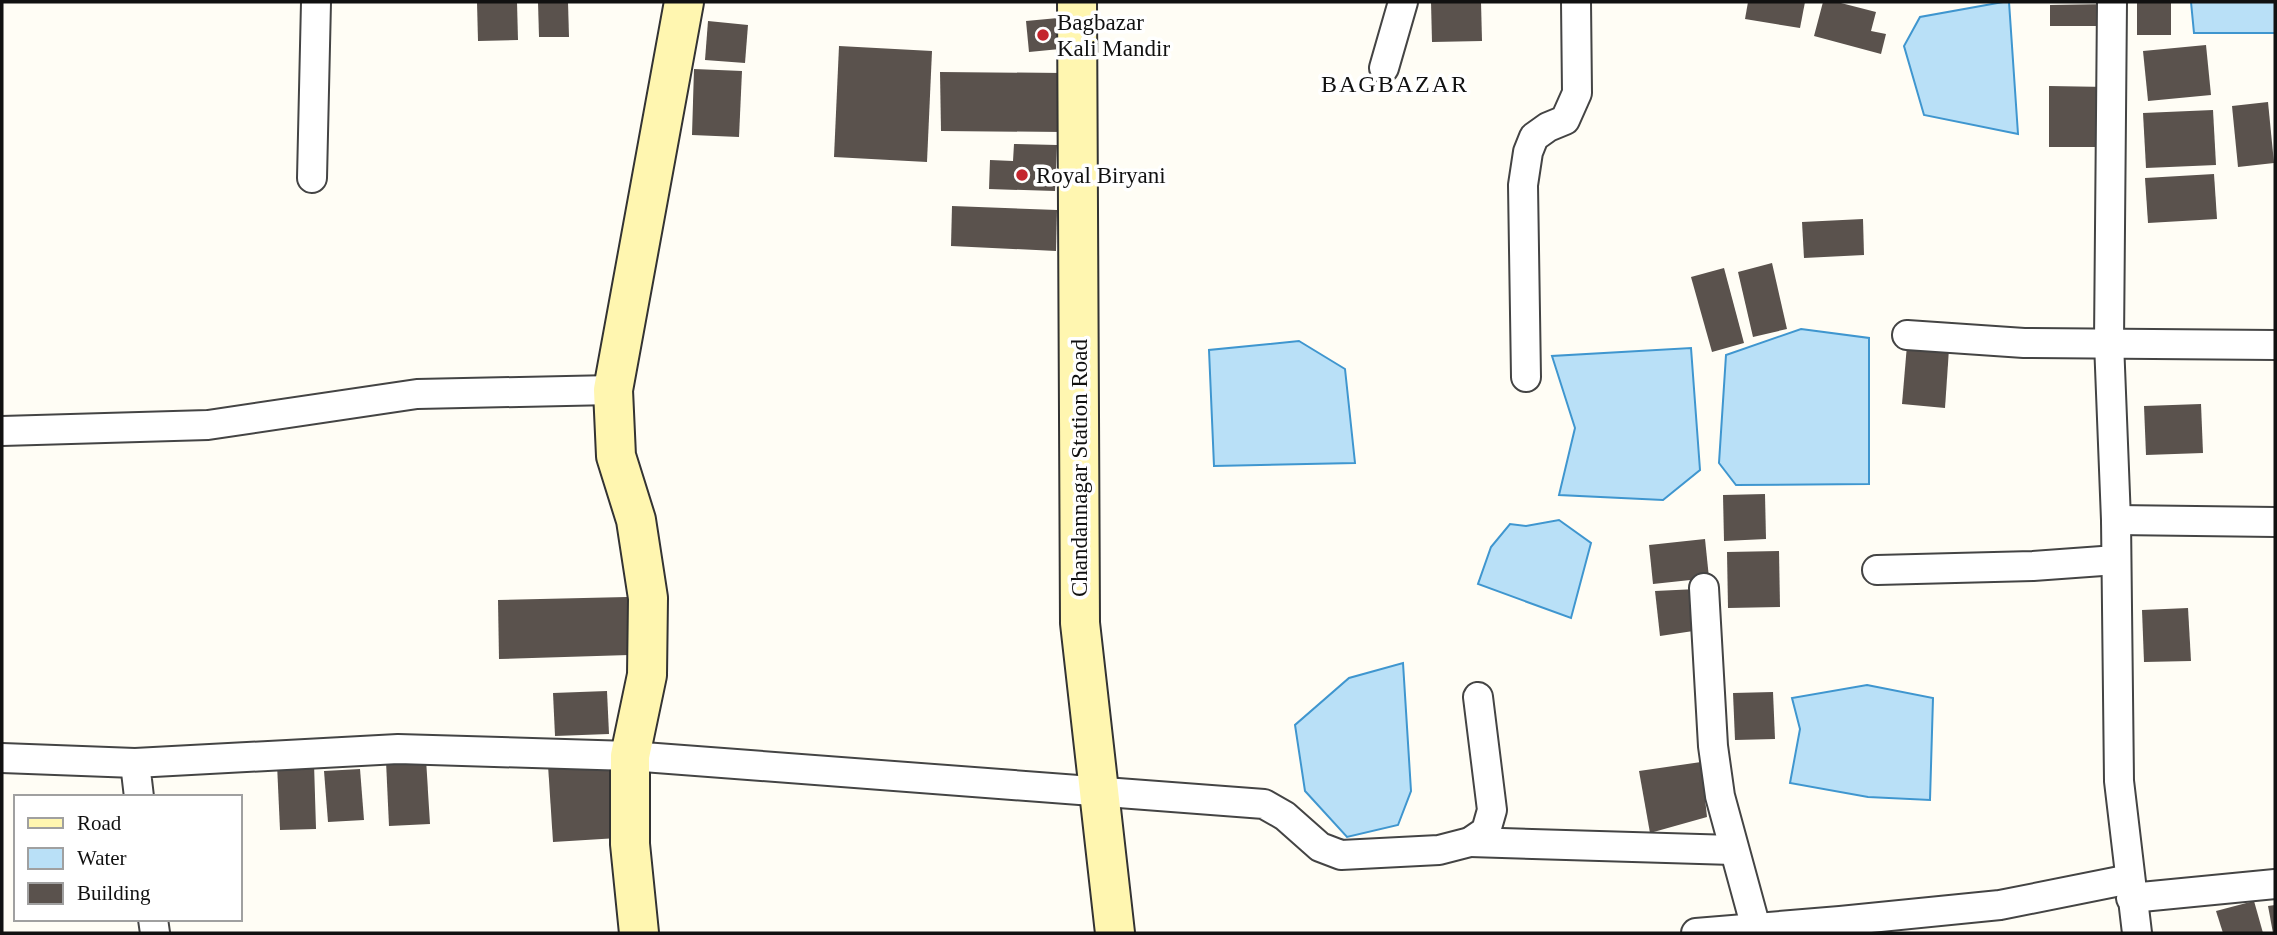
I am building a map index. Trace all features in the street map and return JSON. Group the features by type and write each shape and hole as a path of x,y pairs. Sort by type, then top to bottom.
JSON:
{"street":[{"path":"312,178 316,2"},
{"path":"639,933 630,844 630,756 647,675 648,598 636,520 617,456 613,390 684,2"},
{"name":"Chandannagar Station Road","path":"1077,2 1080,623 1115,933"},
{"path":"1384,68 1403,2"},
{"path":"1526,377 1523,186 1528,152 1534,136 1565,121 1577,93 1576,2"},
{"path":"2112,2 2109,342 2116,520 2119,781 2137,933"},
{"path":"1907,335 2024,343 2275,345"},
{"path":"2,431 208,425 417,394 613,390"},
{"path":"2116,520 2275,522"},
{"path":"1877,570 2033,566 2116,560"},
{"path":"1704,588 1713,746 1720,796 1756,928"},
{"path":"1469,842 1486,831 1492,810 1478,697"},
{"path":"2,758 135,763 398,748 630,756 1264,803 1285,816 1320,847 1341,855 1439,849 1469,842 1733,850"},
{"path":"135,763 139,795"},
{"path":"1696,933 2000,905 2130,889 2275,884"}],"water":[{"path":"2009,2 2018,134 1924,115 1904,46 1920,17"},
{"path":"2191,2 2275,2 2275,33 2194,33"},
{"path":"1801,329 1869,338 1869,484 1736,485 1719,463 1726,355"},
{"path":"1299,341 1345,369 1355,463 1214,466 1209,350"},
{"path":"1691,348 1700,470 1663,500 1559,495 1575,428 1552,356"},
{"path":"1559,520 1591,543 1571,618 1478,584 1491,547 1510,524 1526,526"},
{"path":"1403,663 1411,791 1398,825 1347,837 1305,791 1295,725 1349,678"},
{"path":"1867,685 1933,698 1930,800 1868,797 1790,783 1800,729 1792,698"}],"building":[{"path":"477,2 517,2 518,40 478,41"},
{"path":"538,2 568,2 569,37 539,37"},
{"path":"1431,2 1481,2 1482,41 1432,42"},
{"path":"1748,2 1805,2 1800,28 1745,19"},
{"path":"1823,2 1837,2 1876,12 1871,31 1886,34 1881,54 1814,36"},
{"path":"2137,2 2171,2 2171,35 2137,35"},
{"path":"2110,4 2110,26 2050,26 2050,5"},
{"name":"Bagbazar Kali Mandir","path":"1058,18 1060,49 1029,52 1026,21"},
{"path":"708,21 748,25 745,63 705,60"},
{"path":"2206,45 2211,95 2148,101 2143,51"},
{"path":"839,46 932,51 927,162 834,157"},
{"path":"694,69 742,71 739,137 692,135"},
{"path":"940,72 1063,73 1063,132 941,131"},
{"path":"2049,86 2108,87 2108,147 2049,147"},
{"path":"2268,102 2274,163 2238,167 2232,106"},
{"path":"2213,110 2216,165 2146,168 2143,113"},
{"name":"Royal Biryani","path":"1014,144 1057,145 1055,191 989,189 990,160 1013,161"},
{"path":"2214,174 2217,219 2148,223 2145,178"},
{"path":"952,206 1057,210 1056,251 951,246"},
{"path":"1863,219 1864,255 1804,258 1802,222"},
{"path":"1772,263 1787,329 1753,337 1738,272"},
{"path":"1724,268 1744,343 1712,352 1691,277"},
{"path":"1907,345 1949,349 1945,408 1902,404"},
{"path":"2201,404 2203,453 2146,455 2144,406"},
{"path":"1765,494 1766,539 1724,541 1723,495"},
{"path":"1705,539 1709,578 1653,584 1649,545"},
{"path":"1779,551 1780,607 1728,608 1727,552"},
{"path":"1697,589 1700,630 1660,636 1655,591"},
{"path":"627,597 629,655 499,659 498,600"},
{"path":"2188,608 2191,661 2144,662 2142,610"},
{"path":"607,691 609,734 555,736 553,693"},
{"path":"1773,692 1775,739 1735,740 1733,693"},
{"path":"426,759 430,824 389,826 386,761"},
{"path":"613,761 618,838 553,842 548,765"},
{"path":"1701,762 1707,817 1650,833 1639,771"},
{"path":"314,763 316,829 280,830 277,764"},
{"path":"360,769 364,820 328,822 324,771"},
{"path":"2254,901 2263,933 2223,933 2216,911"},
{"path":"2275,905 2275,933 2273,933 2268,906"}],"place":[{"name":"Bagbazar Kali Mandir","path":"1043,35"},
{"name":"Royal Biryani","path":"1022,175"}],"district":[{"name":"BAGBAZAR","path":"1395,84"}]}
